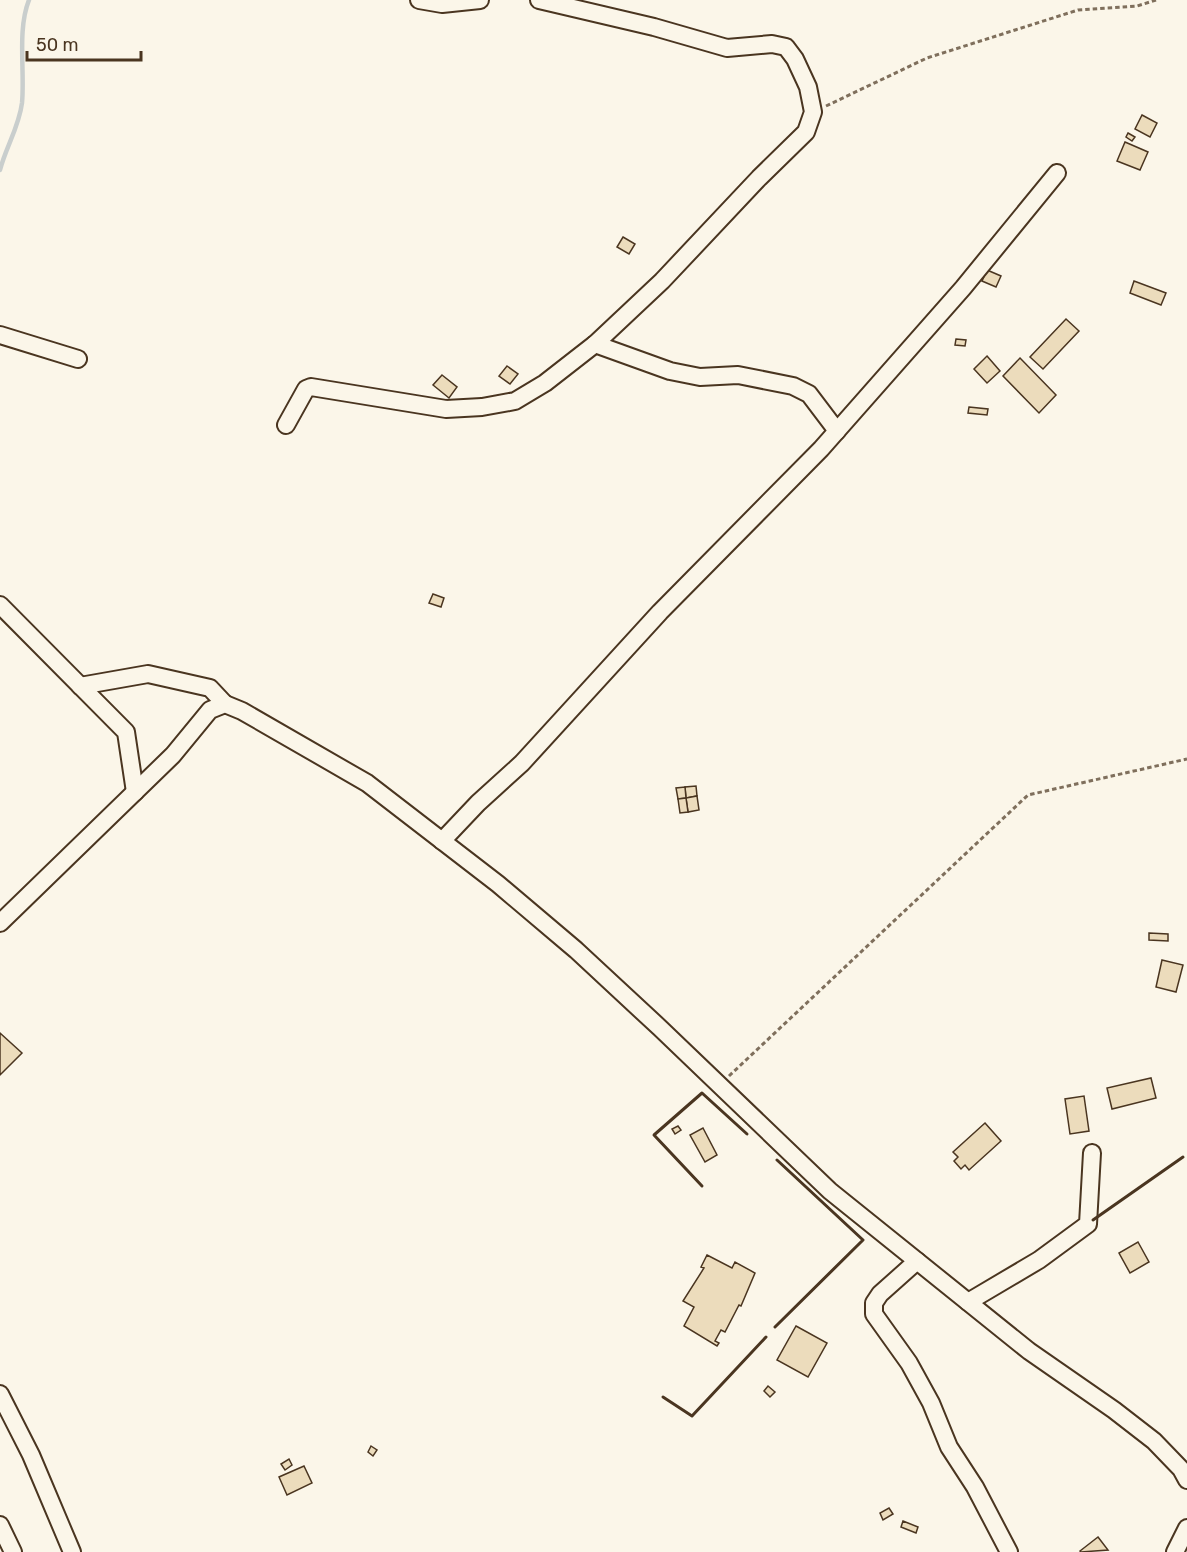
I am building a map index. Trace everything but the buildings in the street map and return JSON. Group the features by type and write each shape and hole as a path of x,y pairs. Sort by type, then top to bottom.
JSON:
{"street":[{"path":"419,0 442,4 480,0"},
{"path":"286,425 306,389 311,387 446,409 482,407 515,401 545,383 596,344 662,281 759,178 806,132 813,112 808,87 795,59 786,47 772,44 727,48 654,27 539,0"},
{"path":"442,841 478,803 522,764 660,612 837,431 963,288 1057,173"},
{"path":"0,335 78,359"},
{"path":"596,344 670,371 700,377 738,375 793,386 809,394 837,431"},
{"path":"0,605 126,732 135,792"},
{"path":"81,686 148,674 210,688 225,704 242,711 367,783 576,950 830,1191 1029,1351 1154,1441 1181,1469 1187,1480"},
{"path":"0,923 173,755 210,710 225,704"},
{"path":"968,1302 1039,1260 1088,1224 1092,1153"},
{"path":"917,1261 880,1294 874,1304 874,1314 909,1363 932,1403 949,1447 975,1487 1009,1552"},
{"path":"0,1394 31,1455 72,1552"},
{"path":"0,1526 13,1552"},
{"path":"1175,1552 1187,1528"}],"path":[{"path":"813,112 927,58 1078,10 1137,6 1156,0"},
{"path":"719,1085 1028,795 1187,759"}],"waterway":[{"path":"0,170 22,103 22,37 29,0"}],"wall":[{"path":"702,1186 654,1135 702,1093 747,1134"},
{"path":"1093,1220 1183,1157"},
{"path":"775,1327 863,1240 777,1160"},
{"path":"663,1397 692,1416 766,1337"}]}
